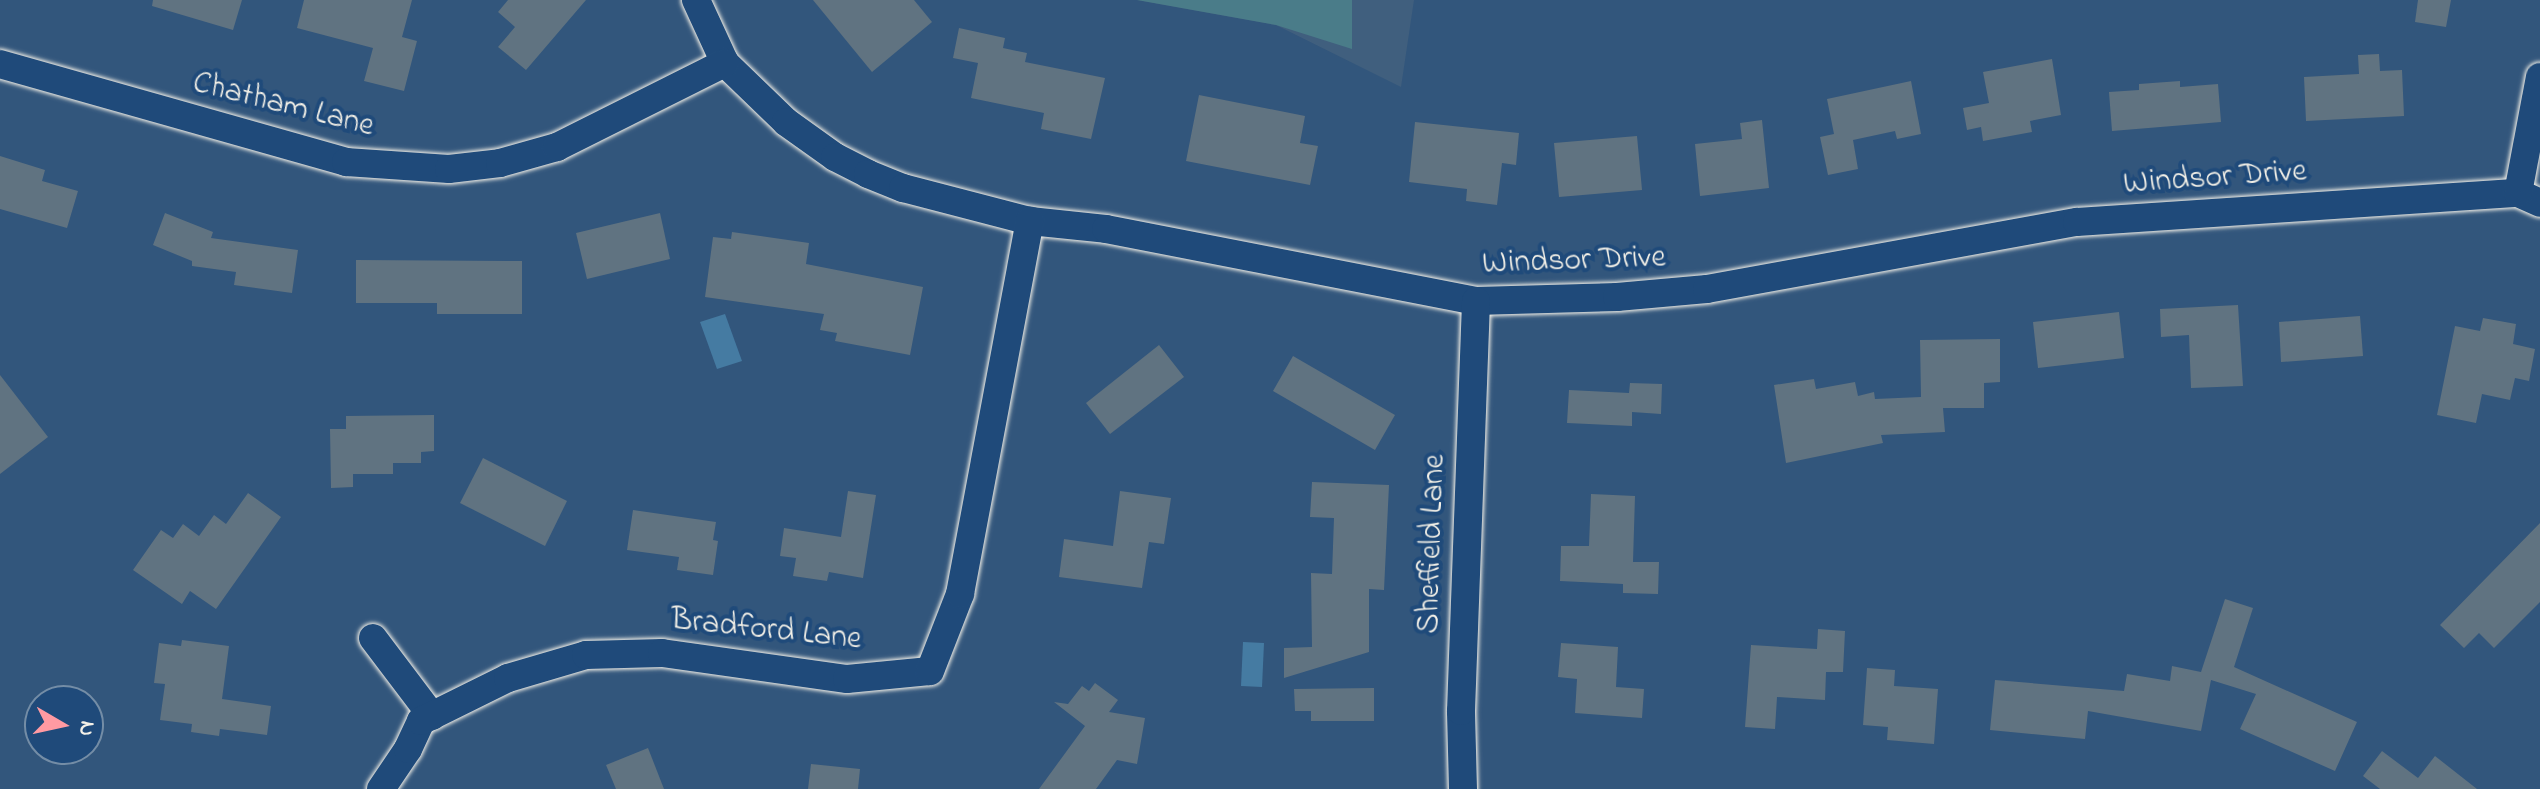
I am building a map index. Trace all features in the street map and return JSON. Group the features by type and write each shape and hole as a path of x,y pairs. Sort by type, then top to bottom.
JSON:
{"street":[{"name":"Windsor Drive","path":"696,0 725,63 786,122 835,157 903,188 1030,221 1106,229 1476,301 1617,297 1707,289 2077,222 2529,198"},
{"name":"Chatham Lane","path":"0,64 346,162 449,169 509,161 557,147 725,63"},
{"path":"2529,198 2540,77"},
{"name":"Bradford Lane","path":"381,789 408,749 421,721 531,669 586,655 662,653 847,679 930,671 960,594 1030,221"},
{"name":"Sheffield Lane","path":"1463,789 1461,711 1476,301"},
{"path":"373,638 432,716"}],"shaded area":[{"path":"1137,0 1414,0 1401,87 1276,25"},
{"path":"725,314 742,361 717,369 700,322"},
{"path":"1243,642 1264,643 1262,687 1241,686"}],"green space":[{"path":"1137,0 1352,0 1352,49 1276,25"}],"building":[{"path":"153,0 242,0 233,30 152,6"},
{"path":"304,0 412,0 402,37 417,41 404,91 364,81 373,48 297,28"},
{"path":"508,0 586,0 526,70 498,47 515,27 498,12"},
{"path":"813,0 914,0 932,22 872,72"},
{"path":"2418,0 2451,0 2446,27 2415,22"},
{"path":"959,28 1005,38 1003,48 1027,53 1025,62 1105,78 1091,139 1041,129 1044,113 971,98 978,63 953,58"},
{"path":"2379,54 2380,71 2402,70 2404,116 2306,121 2304,77 2359,74 2358,55"},
{"path":"2052,59 2061,115 2030,121 2032,132 1983,141 1981,127 1967,130 1963,108 1989,103 1983,72"},
{"path":"1911,81 1921,134 1897,139 1895,131 1853,140 1858,169 1828,175 1820,137 1834,134 1827,99"},
{"path":"2180,81 2180,87 2218,84 2221,122 2112,131 2109,92 2139,90 2139,84"},
{"path":"1199,95 1305,116 1300,143 1318,146 1310,185 1186,161"},
{"path":"1762,120 1769,188 1700,196 1695,144 1742,139 1740,123"},
{"path":"1415,122 1519,133 1516,165 1502,163 1497,205 1466,201 1467,189 1409,182"},
{"path":"1637,136 1642,190 1559,197 1554,143"},
{"path":"0,156 45,170 42,181 78,191 67,228 0,209"},
{"path":"165,213 213,232 211,238 298,250 292,293 234,285 236,272 192,266 192,261 153,245"},
{"path":"660,213 670,259 587,279 576,233"},
{"path":"732,232 809,243 806,264 923,287 910,355 835,341 837,333 820,330 824,314 705,297 713,237 731,239"},
{"path":"356,260 522,261 522,314 437,314 437,303 356,303"},
{"path":"2238,305 2243,386 2191,388 2189,335 2161,337 2160,309"},
{"path":"2119,312 2124,358 2038,368 2033,322"},
{"path":"2360,316 2363,356 2281,362 2279,322"},
{"path":"2483,318 2516,324 2513,344 2535,349 2529,381 2515,378 2510,400 2482,394 2476,423 2437,415 2455,326 2480,331"},
{"path":"2000,339 2000,382 1984,383 1984,408 1943,408 1945,432 1881,435 1883,443 1786,463 1774,385 1814,379 1816,389 1855,382 1858,396 1874,392 1875,399 1921,397 1920,340"},
{"path":"1159,345 1184,377 1110,434 1086,403"},
{"path":"1293,356 1395,415 1375,450 1273,391"},
{"path":"0,375 48,437 0,474"},
{"path":"1630,383 1662,384 1661,414 1632,412 1632,426 1567,423 1569,390 1629,393"},
{"path":"434,415 434,451 421,452 421,463 393,463 393,474 353,474 353,487 331,488 330,429 346,429 346,416"},
{"path":"483,458 567,501 545,546 460,503"},
{"path":"1312,482 1389,485 1384,590 1369,589 1369,652 1284,678 1284,648 1312,647 1311,573 1332,574 1334,518 1310,517"},
{"path":"848,491 876,495 863,578 829,572 827,581 793,576 796,558 780,556 784,528 841,537"},
{"path":"1120,491 1171,498 1164,544 1149,542 1142,588 1059,577 1064,539 1113,546"},
{"path":"248,493 281,517 216,609 190,591 182,604 133,570 161,530 173,538 183,524 199,536 214,515 226,524"},
{"path":"1591,494 1635,496 1633,562 1659,562 1658,594 1623,593 1623,584 1560,581 1561,546 1589,546"},
{"path":"633,510 716,522 713,540 718,541 713,575 677,570 679,557 627,550"},
{"path":"2540,523 2540,602 2494,648 2479,633 2464,648 2440,625"},
{"path":"2225,599 2253,608 2234,667 2357,722 2335,771 2240,729 2256,694 2211,680 2201,731 2088,711 2085,739 1990,730 1995,680 2124,691 2127,674 2170,681 2172,666 2201,672"},
{"path":"1818,629 1845,631 1843,672 1826,672 1825,700 1777,697 1775,729 1745,727 1751,645 1817,649"},
{"path":"182,640 229,646 222,699 271,706 267,735 220,729 219,736 191,732 192,724 160,720 165,684 154,683 159,643 181,646"},
{"path":"1561,643 1618,647 1616,687 1644,689 1642,718 1575,713 1577,679 1558,677"},
{"path":"1867,668 1895,670 1894,686 1938,689 1934,744 1887,740 1888,727 1863,725"},
{"path":"1095,683 1118,700 1109,712 1145,718 1137,764 1117,760 1096,789 1039,789 1085,726 1054,702 1068,704 1082,686 1089,691"},
{"path":"1374,688 1374,721 1311,721 1311,711 1295,711 1294,689"},
{"path":"648,748 664,789 616,789 606,765"},
{"path":"2382,751 2418,778 2435,756 2477,789 2380,789 2363,776"},
{"path":"811,764 860,769 858,789 808,789"}]}
